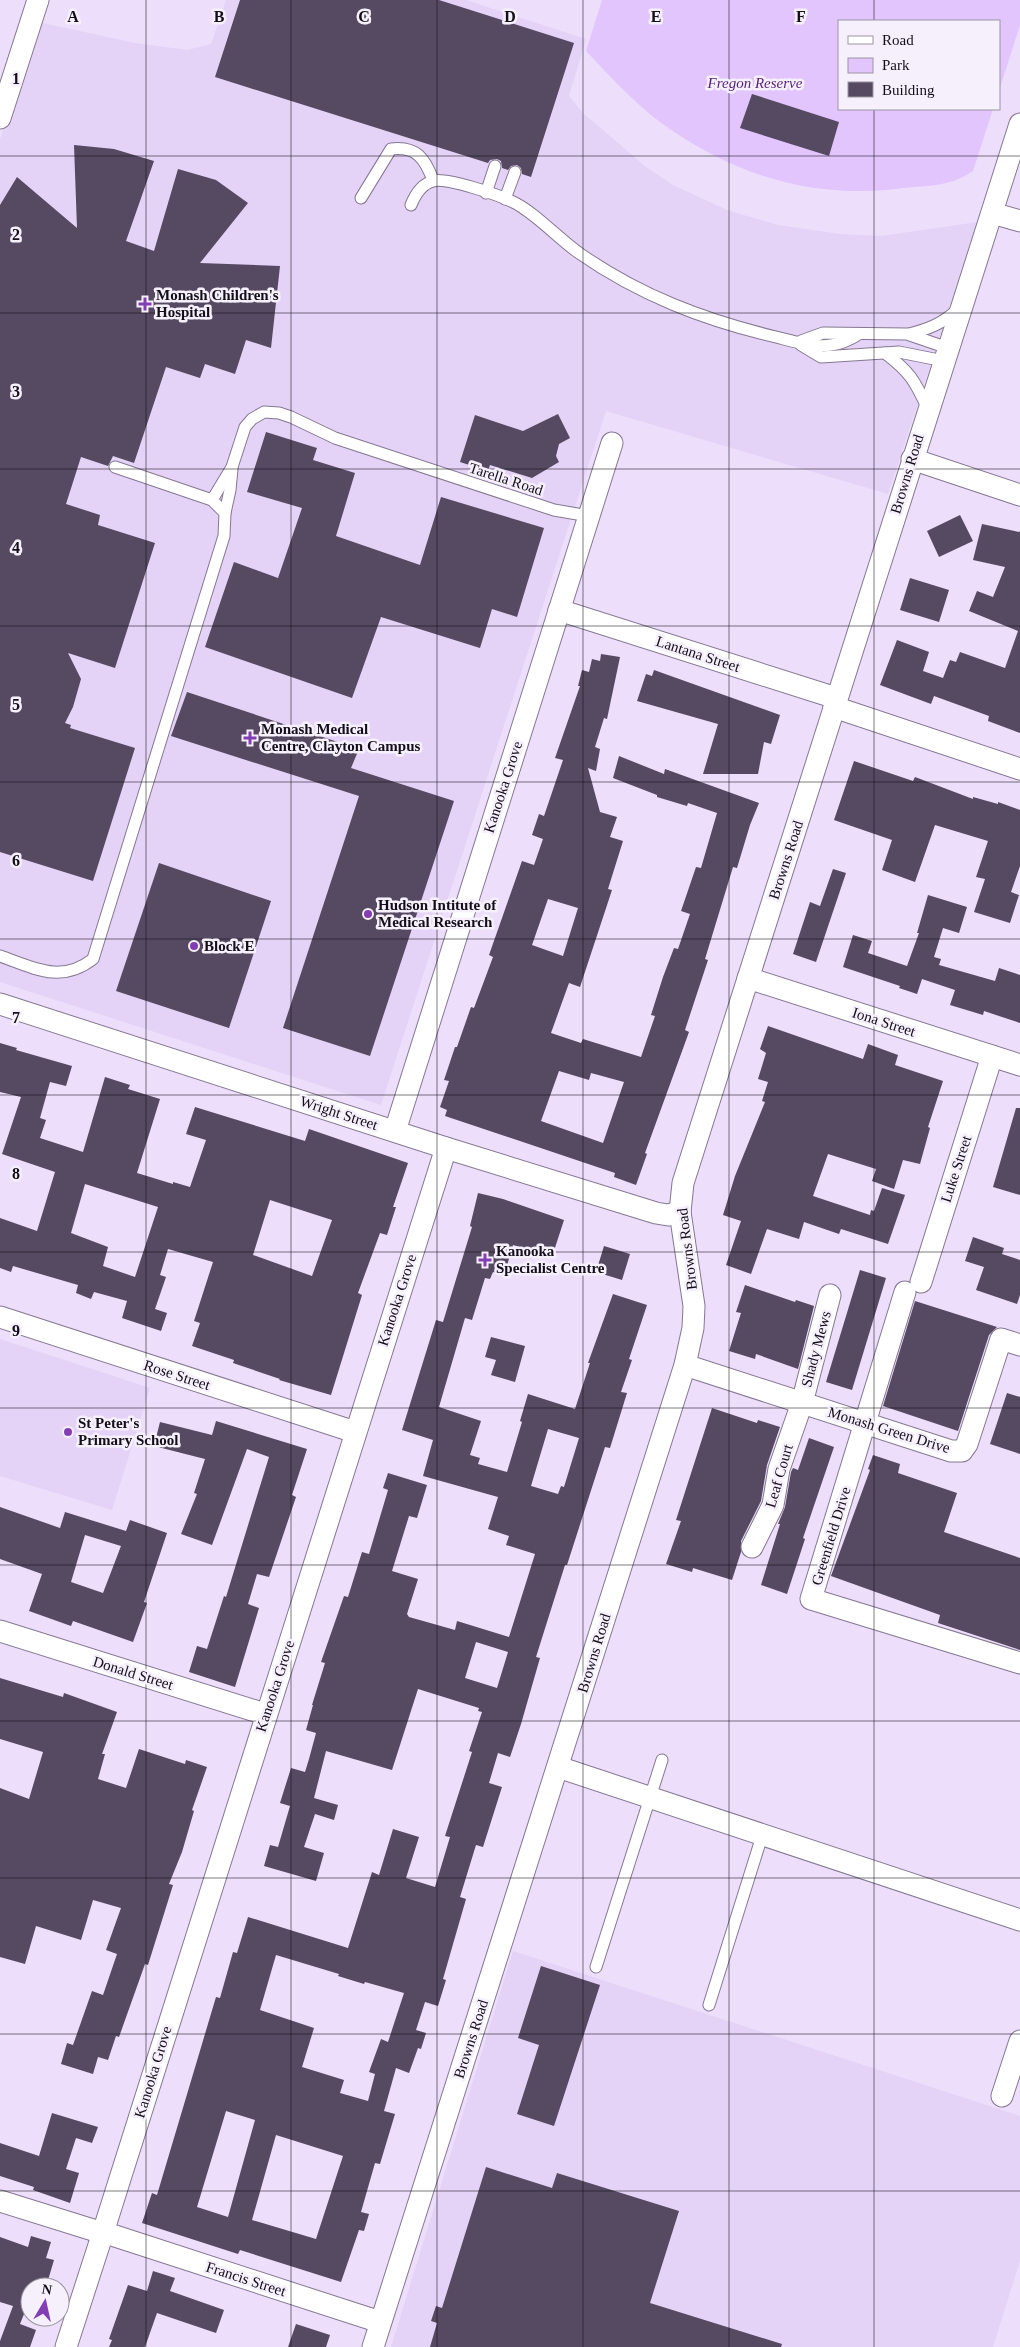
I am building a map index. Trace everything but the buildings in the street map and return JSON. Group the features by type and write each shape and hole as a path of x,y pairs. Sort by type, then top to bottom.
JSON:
{"street":[{"path":"0,118 38,0"},
{"name":"Browns Road","path":"373,2347 685,1365 693,1328 694,1306 680,1212 683,1183 1020,124"},
{"path":"992,213 1020,221"},
{"name":"Kanooka Grove","path":"396,1131 612,443"},
{"path":"912,459 1020,495"},
{"name":"Lantana Street","path":"559,610 835,703 1020,769"},
{"name":"Iona Street","path":"748,978 1020,1065"},
{"name":"Wright Street","path":"0,1004 446,1148 656,1213 668,1215 680,1212"},
{"name":"Luke Street","path":"913,1287 992,1056"},
{"name":"Kanooka Grove","path":"66,2347 446,1148"},
{"name":"Greenfield Drive","path":"913,1287 811,1598 1020,1663"},
{"name":"Shady Mews","path":"802,1402 830,1294"},
{"name":"Rose Street","path":"0,1318 355,1432"},
{"name":"Monash Green Drive","path":"685,1365 951,1451 962,1451 967,1444 1001,1339 1020,1344"},
{"name":"Leaf Court","path":"752,1547 773,1505 779,1469 802,1402"},
{"name":"Donald Street","path":"0,1631 266,1714"},
{"path":"558,1767 762,1836 941,1892 1020,1920"},
{"path":"1002,2096 1020,2041"},
{"name":"Francis Street","path":"0,2201 380,2322"}],"lane":[{"path":"361,198 391,148 399,148 419,155 434,180"},
{"path":"486,193 495,166"},
{"path":"505,199 515,172"},
{"path":"411,205 421,188 434,180 454,182 515,202 577,252 615,277 654,297 697,316 797,342 830,346 847,341 859,334 907,334 933,327 948,319 962,306"},
{"path":"907,334 946,354"},
{"path":"797,342 821,356 899,352 946,354"},
{"path":"885,353 904,367 914,380 928,409"},
{"name":"Tarella Road","path":"232,467 245,427 252,419 264,412 279,413 335,438 415,465 554,510 589,516"},
{"path":"115,467 212,500 225,513"},
{"path":"212,500 232,467"},
{"path":"0,956 56,973 67,973 93,959 224,536 225,513 232,467"},
{"path":"596,1968 662,1760"},
{"path":"709,2005 762,1836"}],"shaded area":[{"name":"Monash Medical Centre, Clayton Campus","path":"226,0 466,0 586,39 569,96 583,113 646,167 673,185 727,210 778,225 840,234 881,236 978,222 888,494 606,411 381,1105 0,982 0,139 38,22 135,43 187,50 211,44"},
{"name":"St Peter's Primary School","path":"0,1339 150,1388 112,1510 0,1476"},
{"path":"513,1951 1020,2116 1020,2261 993,2347 391,2347"}],"green space":[{"name":"Fregon Reserve","path":"602,0 1020,0 1020,25 1000,88 1000,20 838,20 838,110 993,110 973,171 942,184 863,191 832,190 801,186 742,168 687,140 660,122 640,106 586,51"}],"place":[{"name":"Monash Children's Hospital","path":"145,304"},
{"name":"Monash Medical Centre, Clayton Campus","path":"250,738"},
{"name":"Hudson Intitute of Medical Research","path":"368,914"},
{"name":"Block E","path":"194,946"},
{"name":"Kanooka Specialist Centre","path":"485,1260"},
{"name":"St Peter's Primary School","path":"68,1432"}]}
